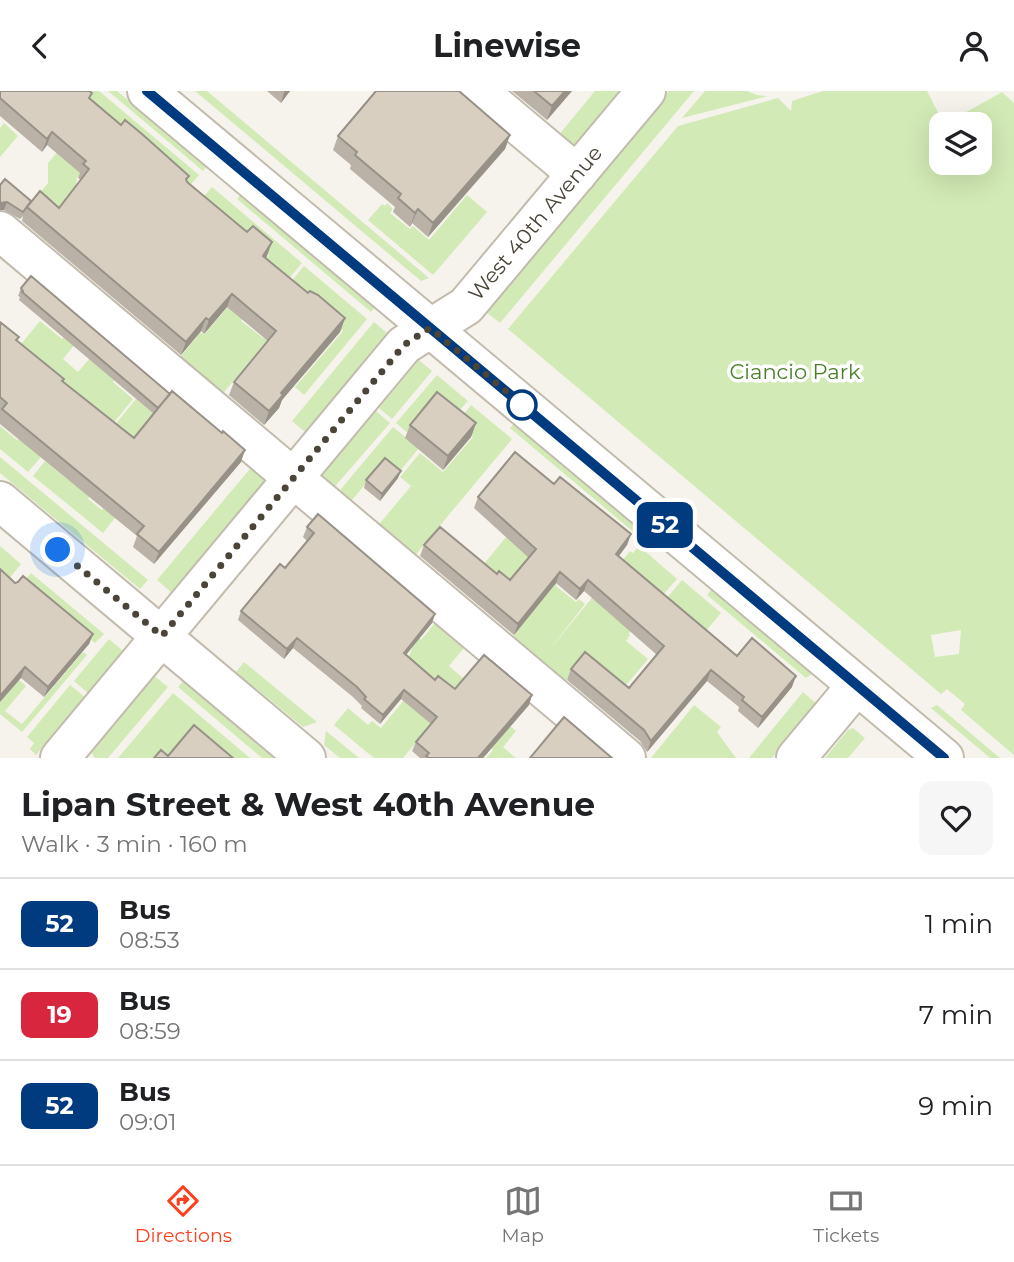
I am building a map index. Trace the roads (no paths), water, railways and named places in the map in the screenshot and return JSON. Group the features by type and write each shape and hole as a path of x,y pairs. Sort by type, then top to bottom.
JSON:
{"street":[{"path":"147,91 944,758"},
{"path":"478,91 577,174"},
{"name":"West 40th Avenue","path":"60,758 404,345 466,306 646,91"},
{"path":"0,231 626,758"},
{"path":"0,501 306,758"},
{"path":"796,758 857,685"}],"park label":[{"name":"Ciancio Park","path":"795,371"}]}
